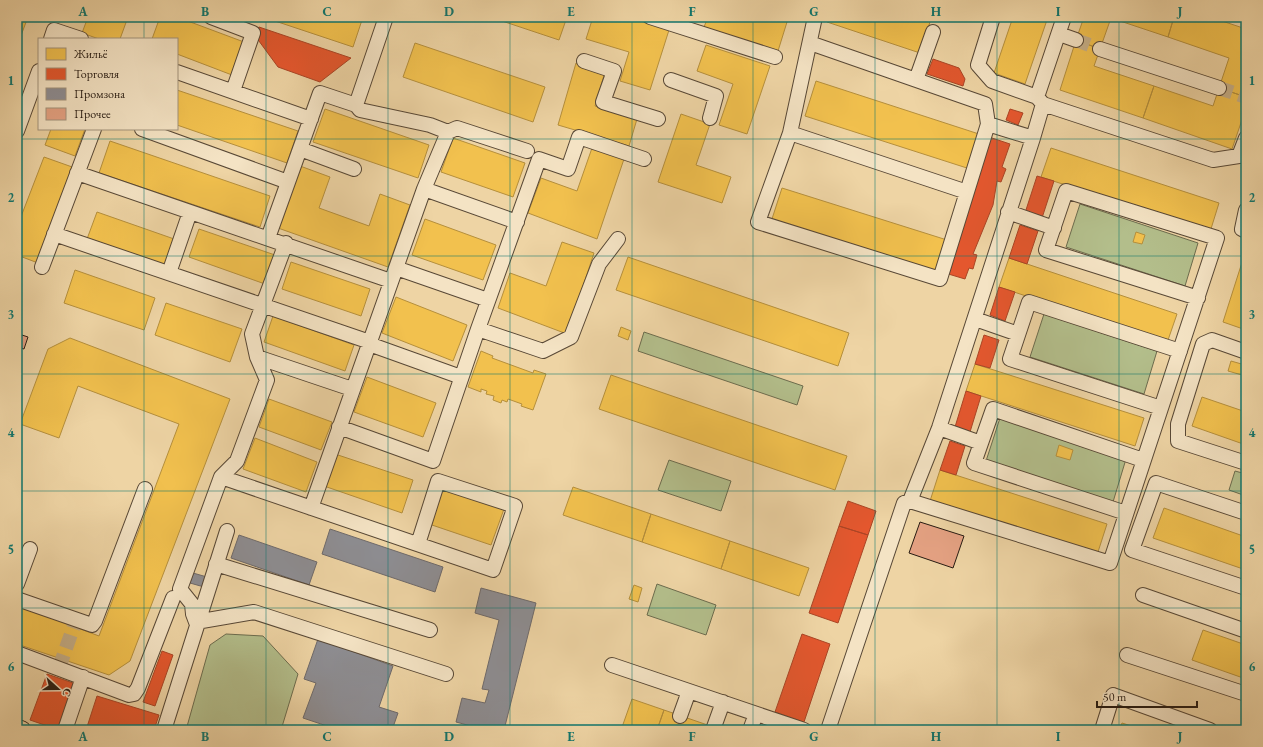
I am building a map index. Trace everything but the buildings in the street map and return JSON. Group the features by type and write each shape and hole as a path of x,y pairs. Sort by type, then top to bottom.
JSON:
{"main road":[{"path":"17,728 22,730"}],"street":[{"path":"211,17 254,33 234,91"},
{"path":"356,105 386,17"},
{"path":"650,17 775,57"},
{"path":"810,43 985,104 988,124 940,279 758,222 790,133 810,43 816,17"},
{"path":"993,17 978,65 992,81 1040,100 1213,160 1243,158 1246,138"},
{"path":"910,501 939,428 1033,138 1040,100 1064,17"},
{"path":"51,38 54,30 78,38"},
{"path":"916,80 933,32"},
{"path":"1058,34 1076,40"},
{"path":"1100,49 1219,88"},
{"path":"584,61 614,70 603,102 658,119"},
{"path":"178,72 311,119"},
{"path":"17,131 20,111 38,73"},
{"path":"671,80 716,96 710,118"},
{"path":"268,238 320,93 356,105 360,110 430,125 448,132"},
{"path":"988,124 1033,138"},
{"path":"311,508 352,389 424,190 448,132 457,128 527,151"},
{"path":"42,267 94,130"},
{"path":"145,130 288,182"},
{"path":"790,133 967,192"},
{"path":"339,427 433,461 488,300 539,159 568,169 579,137 644,159"},
{"path":"300,149 354,169"},
{"path":"77,173 268,238 488,300"},
{"path":"424,190 517,222"},
{"path":"828,730 904,503 910,501 1110,563 1143,460 1198,298 1217,238 1066,191 1046,250 1198,298"},
{"path":"1246,210 1242,229 1246,231"},
{"path":"169,273 190,212"},
{"path":"1008,212 1054,228"},
{"path":"54,234 263,305 461,377"},
{"path":"478,329 543,351 571,337 599,264 618,238"},
{"path":"196,622 192,604 180,589 221,477 237,461 267,380 257,357 252,334 286,243"},
{"path":"1161,408 1010,359 1018,334 1029,302 1180,351"},
{"path":"975,319 1018,334"},
{"path":"1246,352 1212,340 1203,344 1178,424 1178,441 1246,463"},
{"path":"257,357 352,389"},
{"path":"1126,513 974,462 993,409 1143,460"},
{"path":"939,428 981,443"},
{"path":"221,477 493,570 515,506 438,481 418,544"},
{"path":"1246,513 1156,483 1132,550 1246,588"},
{"path":"17,599 92,625 95,621 145,489"},
{"path":"164,730 196,622 227,531"},
{"path":"17,584 30,549"},
{"path":"216,564 430,630"},
{"path":"1143,595 1246,630"},
{"path":"17,653 129,695 134,694 138,688 173,598"},
{"path":"196,622 254,612 446,674"},
{"path":"1128,655 1246,694"},
{"path":"612,665 723,702 795,729"},
{"path":"65,730 84,678"},
{"path":"680,716 689,691"},
{"path":"1102,730 1113,695 1210,730"},
{"path":"714,727 723,702"},
{"path":"750,730 756,714"}],"green space":[{"path":"1080,204 1198,243 1185,286 1066,247"},
{"path":"1044,314 1157,351 1144,394 1030,357"},
{"path":"644,332 803,386 797,405 638,351"},
{"path":"1000,418 1126,459 1113,502 986,461"},
{"path":"669,460 731,481 721,511 658,490"},
{"path":"1235,471 1246,474 1246,496 1229,490"},
{"path":"657,584 716,605 706,635 647,615"},
{"path":"226,634 263,636 298,674 281,730 186,730 210,645"}],"tunnel":[{"path":"1076,40 1100,49"},
{"path":"1219,88 1246,97"},
{"path":"59,668 76,620"}]}
